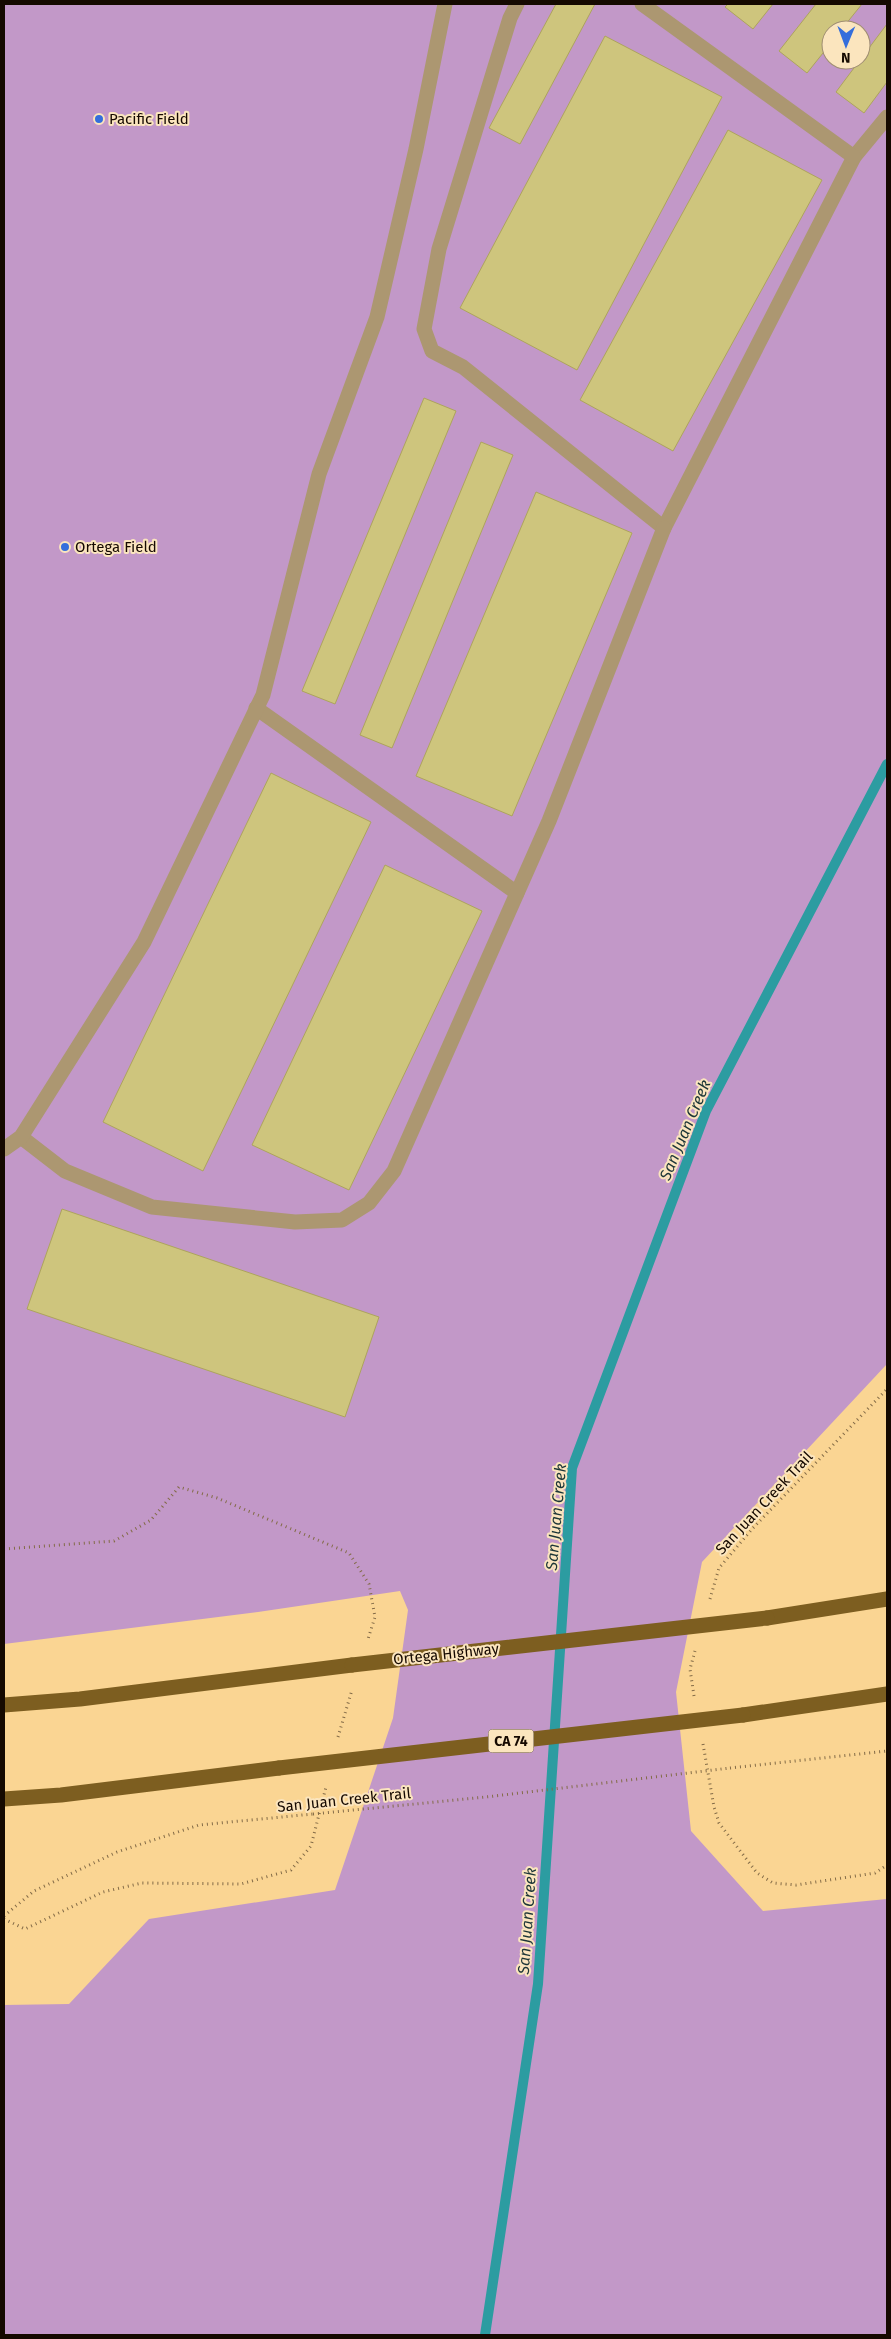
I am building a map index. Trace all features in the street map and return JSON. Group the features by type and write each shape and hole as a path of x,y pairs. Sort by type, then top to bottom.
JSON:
{"main road":[{"name":"Ortega Highway","path":"4,1706 80,1699 352,1665 766,1618 887,1599"},
{"name":"CA 74","path":"4,1799 62,1795 279,1768 744,1715 887,1694"}],"lane":[{"path":"4,1149 21,1137 144,942 263,695 319,474 377,317 416,149 445,4"},
{"path":"517,4 510,18 439,249 424,329 432,351 463,367 664,528"},
{"path":"642,4 854,157"},
{"path":"21,1137 65,1171 152,1207 295,1222 342,1220 369,1204 394,1171 549,821 664,528 854,157 887,117"},
{"path":"256,708 517,893"}],"path":[{"name":"San Juan Creek Trail","path":"709,1604 720,1568 753,1528 887,1389"},
{"path":"695,1650 690,1669 696,1706"},
{"path":"703,1743 714,1807 719,1823 757,1873 773,1882 796,1885 876,1873 887,1865"},
{"name":"San Juan Creek Trail","path":"4,1916 34,1891 117,1852 199,1825 486,1797 887,1751"}],"shaded area":[{"path":"4,4 887,4 887,1364 702,1562 676,1692 691,1831 763,1911 887,1899 887,2335 4,2335 4,2005 69,2004 149,1919 335,1890 393,1718 408,1610 400,1591 258,1612 4,1644"}],"building":[{"path":"556,4 595,4 520,144 489,128"},
{"path":"728,4 773,4 753,29 725,7"},
{"path":"816,4 862,4 849,20 821,20 821,56 807,73 779,51"},
{"path":"887,24 887,82 864,113 836,92 852,70 871,70 871,45"},
{"path":"605,36 722,97 577,370 460,308"},
{"path":"728,130 822,180 673,451 580,400"},
{"path":"424,398 456,411 335,704 302,691"},
{"path":"481,442 513,455 392,748 360,735"},
{"path":"536,492 632,533 512,816 416,776"},
{"path":"271,773 371,822 203,1171 103,1122"},
{"path":"385,865 482,911 349,1190 252,1145"},
{"path":"62,1209 379,1317 345,1417 27,1309"}],"waterway":[{"name":"San Juan Creek","path":"485,2335 538,1984 572,1468 706,1111 887,764"}],"place":[{"name":"Pacific Field","path":"99,119"},
{"name":"Ortega Field","path":"65,547"}]}
